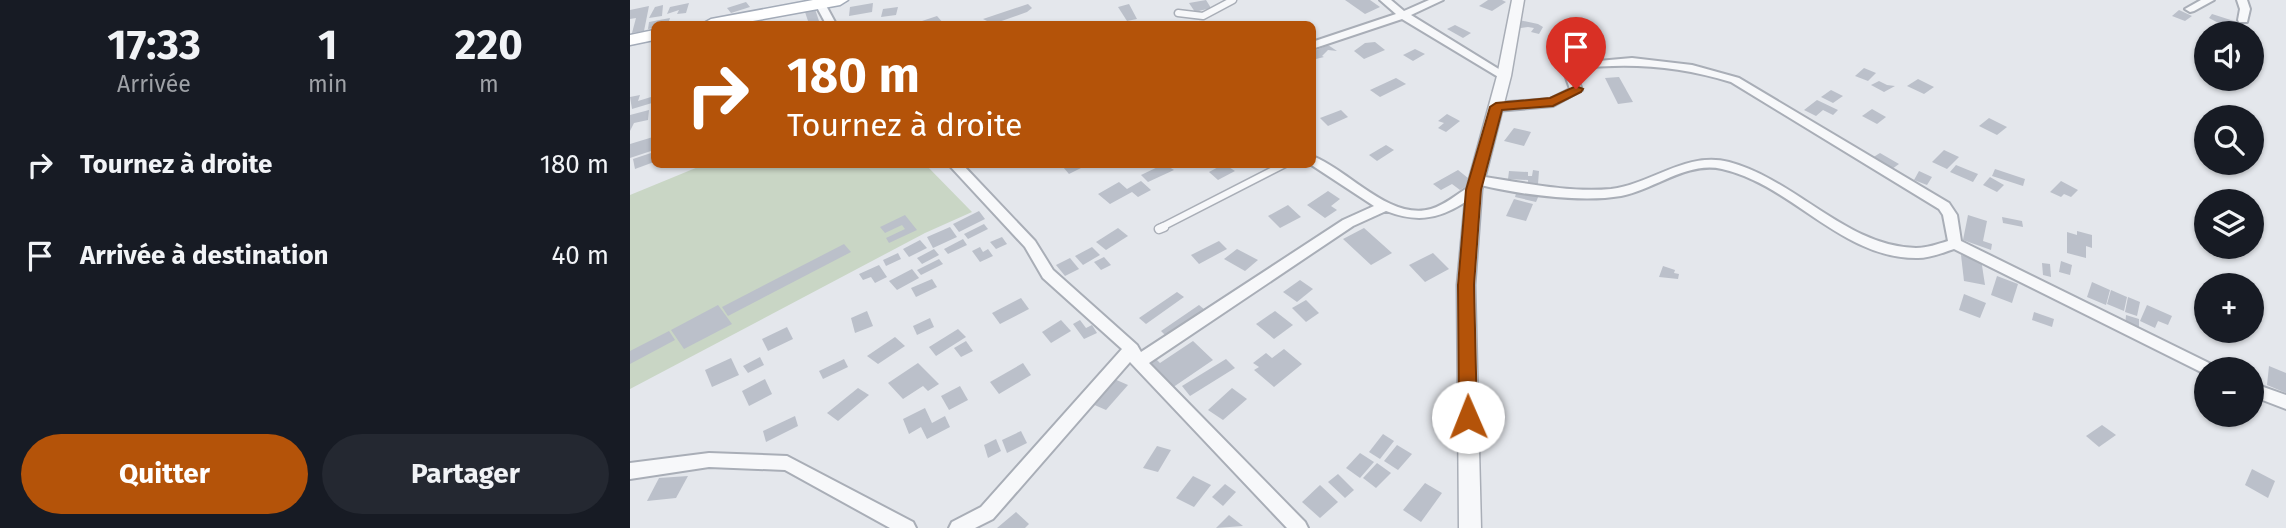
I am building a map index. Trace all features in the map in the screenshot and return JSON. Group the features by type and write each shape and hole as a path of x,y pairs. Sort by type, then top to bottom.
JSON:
{"main road":[{"path":"726,21 840,0"},
{"path":"630,40 651,36"}],"street":[{"path":"1385,0 1403,15 1504,76"},
{"path":"1316,45 1438,0"},
{"path":"1470,528 1466,285 1476,185 1504,76 1518,0"},
{"path":"2190,9 2209,0"},
{"path":"2242,0 2244,20"},
{"path":"818,2 829,21"},
{"path":"1496,107 1553,102 1576,89 1568,66 1618,59 1700,69 1735,80 1944,206 1950,215 1955,244"},
{"path":"1316,163 1383,207 1429,215 1476,185 1572,193 1611,193 1650,186 1703,162 1729,166 1769,183 1835,228 1868,244 1915,254 1955,244 2194,362"},
{"path":"958,168 1030,244 1048,274 1135,355 1299,528"},
{"path":"958,528 987,513 1135,355 1348,223 1383,207"},
{"path":"2264,394 2286,402"},
{"path":"630,471 709,460 787,463 907,528"}],"lane":[{"path":"1178,13 1203,16 1233,0"},
{"path":"1159,229 1277,168"}],"green space":[{"path":"696,168 929,168 972,212 925,233 630,389 630,195"}],"building":[{"path":"1206,0 1211,8 1195,12 1189,3"},
{"path":"1345,0 1370,0 1380,7 1365,14"},
{"path":"1488,0 1506,2 1492,11 1479,6"},
{"path":"746,2 750,7 731,13 727,8"},
{"path":"689,3 686,13 677,14 679,10 667,14 670,7"},
{"path":"873,3 872,12 849,16 850,7"},
{"path":"1028,4 1032,8 1002,21 983,19"},
{"path":"1129,4 1137,19 1127,21 1118,7"},
{"path":"663,5 662,16 649,18 655,7"},
{"path":"649,6 644,31 632,33 636,18 630,19 630,10"},
{"path":"898,7 896,15 881,17 883,9"},
{"path":"815,9 819,21 808,21 805,12"},
{"path":"2179,10 2192,16 2185,21 2172,16"},
{"path":"2212,14 2234,21 2215,21 2209,18"},
{"path":"937,16 941,21 922,21"},
{"path":"1519,20 1543,27 1539,34 1531,32 1534,28 1514,29"},
{"path":"1455,25 1471,33 1463,38 1447,29"},
{"path":"1375,42 1385,50 1364,59 1354,51 1365,43"},
{"path":"1328,45 1337,51 1328,50 1322,56 1324,57 1316,59 1316,50"},
{"path":"1415,49 1425,54 1413,61 1403,55"},
{"path":"1864,68 1876,73 1868,81 1855,76"},
{"path":"1619,77 1633,102 1618,104 1605,78"},
{"path":"1396,78 1406,84 1380,97 1370,90"},
{"path":"1918,79 1934,87 1924,94 1907,86"},
{"path":"1879,81 1895,86 1884,92 1871,85"},
{"path":"1831,90 1843,96 1833,103 1821,97"},
{"path":"640,95 638,101 651,97 651,103 632,109 630,97"},
{"path":"1817,100 1838,110 1833,115 1823,110 1816,116 1804,110"},
{"path":"1872,109 1886,117 1877,124 1862,116"},
{"path":"649,110 648,120 634,123 630,131 630,115"},
{"path":"1341,110 1348,117 1328,126 1320,118"},
{"path":"1447,114 1460,121 1446,132 1438,128 1444,123 1438,121"},
{"path":"1989,118 2007,127 1997,135 1979,126"},
{"path":"1514,128 1531,132 1524,146 1504,141"},
{"path":"651,138 651,151 630,158 630,144"},
{"path":"1386,145 1394,150 1377,161 1369,155"},
{"path":"1944,150 1959,157 1947,169 1932,162"},
{"path":"651,153 651,163 635,169 633,159"},
{"path":"1880,153 1899,164 1892,169 1872,158"},
{"path":"1956,165 1978,174 1973,182 1950,172"},
{"path":"1064,168 1081,168 1069,174"},
{"path":"1156,168 1174,170 1148,182 1141,175"},
{"path":"1216,168 1230,168 1235,171 1218,180 1209,172"},
{"path":"1995,169 2025,179 2023,186 1992,176"},
{"path":"1458,170 1473,182 1460,190 1452,184 1441,190 1433,184"},
{"path":"1533,170 1539,171 1538,184 1528,184 1528,180 1508,179 1509,171 1528,172 1528,176 1532,176"},
{"path":"1919,171 1932,177 1927,185 1914,180"},
{"path":"1990,177 2004,185 1997,192 1983,185"},
{"path":"1141,181 1151,190 1138,197 1132,192 1110,204 1098,194 1119,182 1127,189"},
{"path":"2061,181 2078,190 2071,197 2064,194 2061,197 2050,192"},
{"path":"1517,190 1539,195 1536,202 1515,197"},
{"path":"1328,191 1340,199 1331,206 1337,210 1325,218 1307,205"},
{"path":"1514,199 1533,204 1526,221 1506,216"},
{"path":"1288,205 1301,217 1280,228 1268,216"},
{"path":"979,211 985,219 959,232 953,224"},
{"path":"905,215 917,230 889,243 886,238 905,229 902,225 885,233 880,227"},
{"path":"1968,215 1987,221 1983,241 1992,244 1991,250 1963,240"},
{"path":"2002,217 2022,221 2023,227 2003,223"},
{"path":"984,224 988,229 968,239 964,234"},
{"path":"950,227 957,237 933,248 927,237"},
{"path":"1118,228 1128,236 1106,250 1096,242"},
{"path":"1364,228 1392,253 1371,265 1343,239"},
{"path":"2077,231 2092,235 2092,248 2086,246 2086,258 2067,253 2067,232 2077,235"},
{"path":"1002,237 1007,244 996,249 990,242"},
{"path":"963,239 967,245 948,254 944,249"},
{"path":"920,240 927,248 909,257 903,249"},
{"path":"1219,241 1227,249 1199,264 1191,255"},
{"path":"844,244 851,252 728,316 722,307"},
{"path":"980,247 983,252 988,249 993,256 980,262 972,251"},
{"path":"1092,247 1100,255 1083,265 1075,256"},
{"path":"934,249 939,255 922,264 917,258"},
{"path":"1237,249 1258,260 1245,271 1224,259"},
{"path":"898,253 901,259 886,266 883,260"},
{"path":"1433,253 1449,269 1425,282 1409,265"},
{"path":"1961,255 1981,259 1985,285 1964,281"},
{"path":"1104,257 1111,265 1101,270 1094,262"},
{"path":"1070,258 1079,269 1065,276 1056,265"},
{"path":"939,259 943,264 921,275 917,270"},
{"path":"2061,261 2072,265 2070,275 2059,272"},
{"path":"2042,263 2050,264 2051,277 2043,275"},
{"path":"879,265 887,277 875,283 871,277 863,280 859,274"},
{"path":"1663,266 1675,270 1674,273 1679,274 1678,279 1659,277"},
{"path":"912,269 919,278 897,290 889,281"},
{"path":"1997,276 2018,284 2012,303 1991,295"},
{"path":"932,279 937,287 916,297 911,288"},
{"path":"1300,280 1313,289 1297,302 1283,292"},
{"path":"2092,282 2110,290 2106,305 2087,297"},
{"path":"2111,290 2127,297 2124,311 2107,304"},
{"path":"1177,292 1184,297 1146,324 1139,318"},
{"path":"1964,294 1986,303 1980,318 1959,310"},
{"path":"2128,297 2140,302 2137,316 2125,312"},
{"path":"1021,298 1029,309 1000,324 992,313"},
{"path":"1306,300 1319,313 1306,322 1292,308"},
{"path":"718,305 732,324 684,349 671,330"},
{"path":"1199,305 1205,310 1166,336 1161,331"},
{"path":"2147,305 2172,316 2168,325 2158,321 2155,328 2140,321"},
{"path":"867,311 873,326 855,333 851,318"},
{"path":"1275,311 1293,325 1274,339 1256,324"},
{"path":"2034,312 2054,319 2052,327 2032,320"},
{"path":"2126,315 2139,319 2139,332 2125,328"},
{"path":"930,318 934,327 917,335 913,326"},
{"path":"1061,320 1071,331 1051,343 1042,332"},
{"path":"1080,320 1086,328 1092,325 1097,333 1084,339 1073,324"},
{"path":"787,327 793,339 768,351 762,339"},
{"path":"958,329 966,337 936,356 929,347"},
{"path":"669,331 675,340 630,364 630,351"},
{"path":"895,337 905,346 878,364 867,356"},
{"path":"966,341 973,351 961,357 954,348"},
{"path":"1193,341 1213,360 1169,390 1144,364 1154,357 1160,363"},
{"path":"1284,349 1302,364 1274,387 1254,370 1259,367 1253,363 1266,353 1272,358"},
{"path":"760,357 764,365 748,373 743,366"},
{"path":"731,358 739,375 712,387 705,370"},
{"path":"844,359 848,367 823,379 819,371"},
{"path":"1226,359 1235,368 1190,396 1182,386"},
{"path":"918,363 939,384 928,391 923,386 903,399 888,383"},
{"path":"1023,363 1031,375 999,394 990,382"},
{"path":"2269,366 2286,373 2286,393 2267,385"},
{"path":"1112,378 1128,385 1106,410 1090,403"},
{"path":"765,379 772,394 749,406 742,391"},
{"path":"960,386 968,400 949,410 941,396"},
{"path":"858,388 869,395 838,421 827,413"},
{"path":"1232,388 1247,399 1223,420 1208,410"},
{"path":"925,408 932,423 945,416 950,427 927,439 921,427 909,434 903,419"},
{"path":"795,416 798,426 766,442 763,431"},
{"path":"2102,425 2116,435 2099,447 2086,436"},
{"path":"1021,431 1027,443 1007,453 1002,440"},
{"path":"1383,434 1394,441 1380,459 1369,452"},
{"path":"996,439 1001,451 988,458 984,445"},
{"path":"1397,445 1412,454 1398,470 1384,461"},
{"path":"1157,446 1171,450 1158,472 1143,468"},
{"path":"1360,453 1374,462 1360,478 1346,468"},
{"path":"1377,463 1391,473 1376,488 1363,478"},
{"path":"2252,469 2275,481 2268,498 2245,485"},
{"path":"1338,474 1354,490 1345,498 1328,482"},
{"path":"688,476 676,498 647,501 659,478"},
{"path":"1193,476 1211,485 1194,507 1176,498"},
{"path":"1425,483 1442,493 1421,522 1403,510"},
{"path":"1225,484 1236,492 1223,506 1212,497"},
{"path":"1320,485 1338,502 1320,518 1302,502"},
{"path":"1016,512 1029,524 1025,528 997,528"},
{"path":"1229,515 1243,526 1216,528"}],"route":[{"path":"1468,417 1466,285 1474,190 1496,107 1553,102 1576,89"}]}
